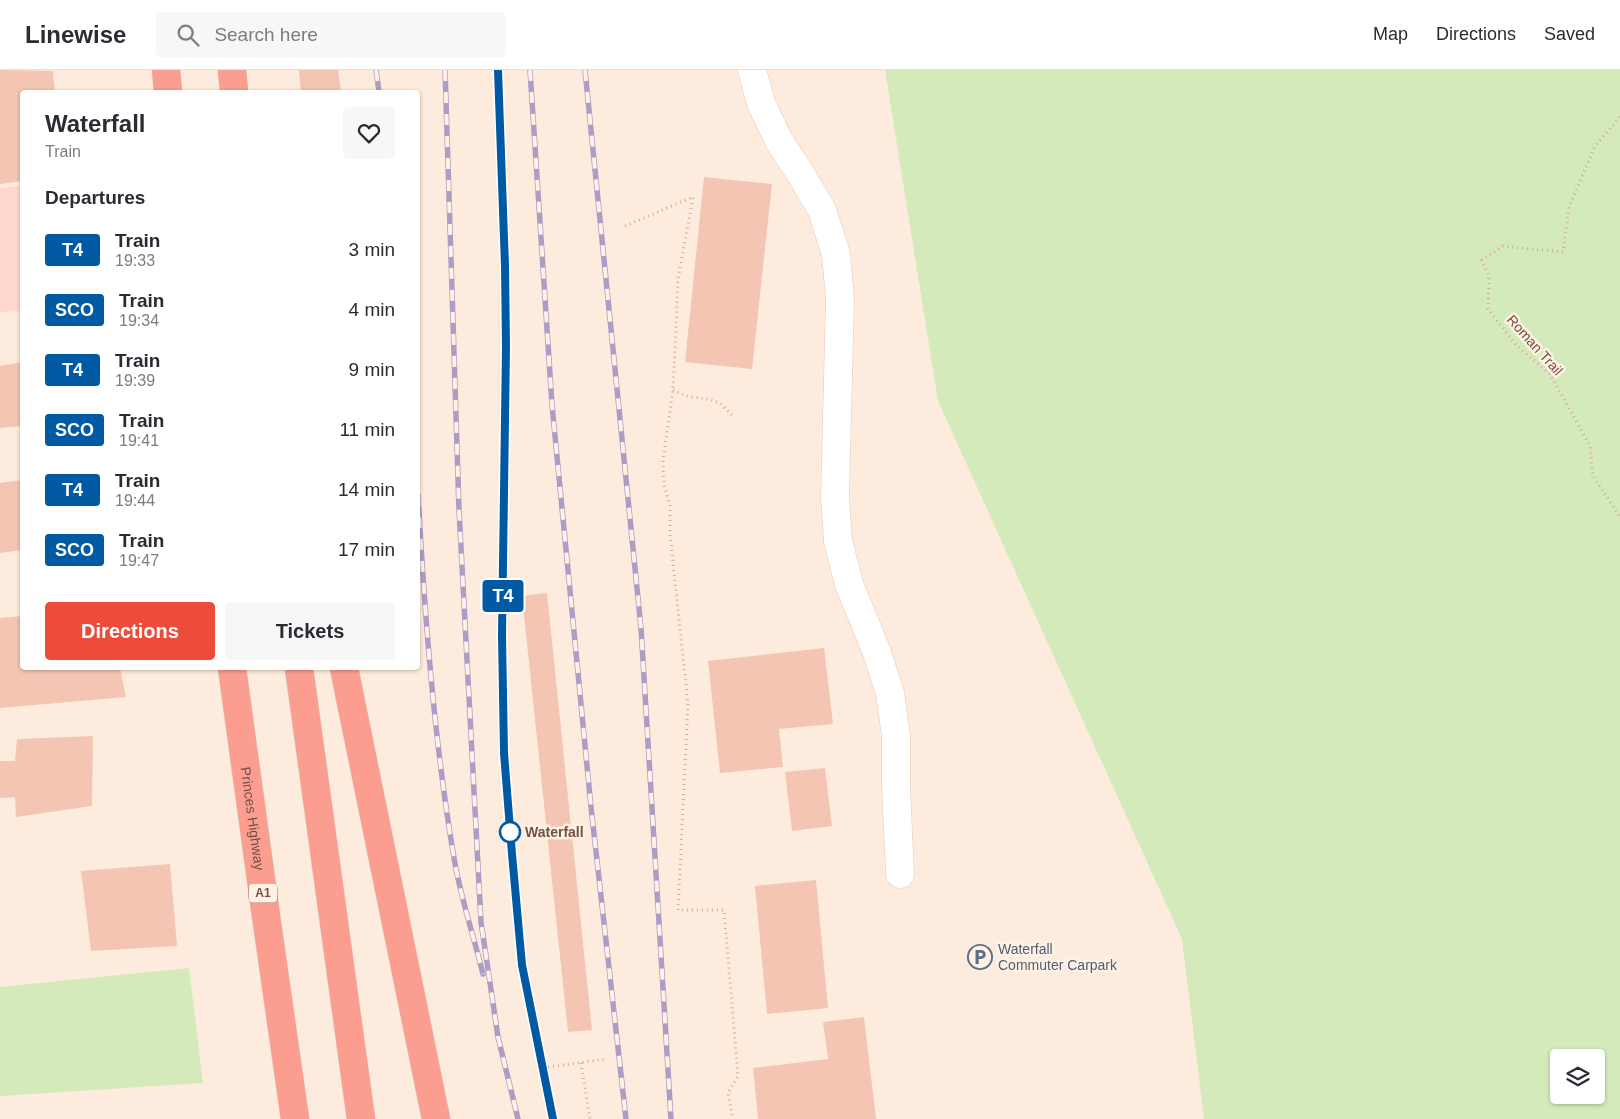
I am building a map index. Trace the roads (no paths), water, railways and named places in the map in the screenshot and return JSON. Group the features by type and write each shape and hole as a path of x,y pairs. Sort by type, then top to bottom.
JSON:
{"highway":[{"path":"166,70 168,90"},
{"path":"232,70 234,90"},
{"name":"Princes Highway","path":"232,670 295,1119"},
{"path":"300,670 361,1119"},
{"path":"344,670 436,1119"}],"lane":[{"path":"752,70 761,103 779,141 822,210 836,254 840,298 835,497 838,541 849,584 876,650 890,693 896,736 900,874"}],"railway":[{"path":"376,70 379,90"},
{"path":"445,70 459,510 481,922 498,1037 518,1119"},
{"path":"498,70 506,347 502,636 504,753 523,965 553,1119"},
{"path":"530,70 552,405 591,807 626,1119"},
{"path":"585,70 641,628 671,1119"},
{"path":"420,526 427,634 441,772 455,864 483,974"}],"train":[{"name":"T4","path":"498,70 504,196 506,347 502,636 504,753 522,965 553,1119"}],"place":[{"name":"Waterfall","path":"510,832"},
{"name":"Waterfall Commuter Carpark","path":"980,957"}]}
